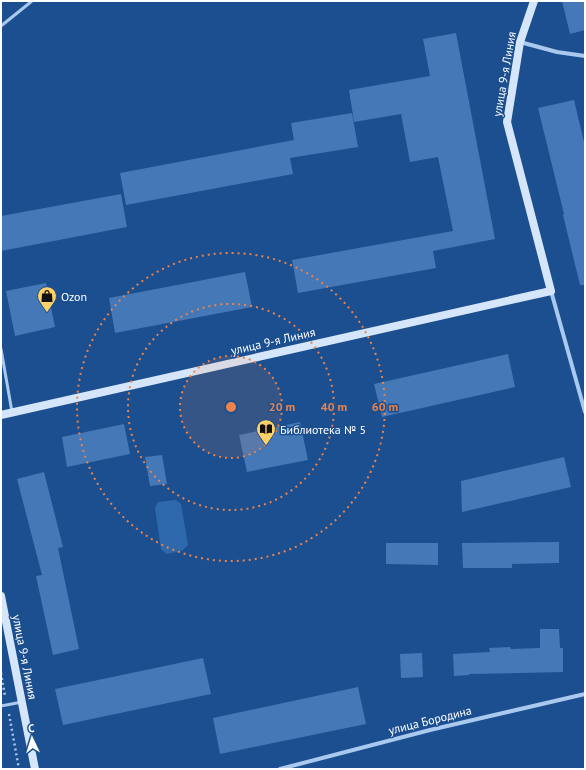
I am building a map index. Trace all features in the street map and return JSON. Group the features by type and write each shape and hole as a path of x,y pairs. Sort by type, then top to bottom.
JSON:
{"street":[{"name":"улица 9-я Линия","path":"534,1 520,42 507,122 551,291 585,412"},
{"path":"520,42 557,52 585,56"},
{"name":"улица 9-я Линия","path":"1,415 551,291"},
{"name":"улица 9-я Линия","path":"1,596 35,769"},
{"name":"улица Бородина","path":"280,769 430,730 585,694"}],"lane":[{"path":"1,26 32,1"},
{"path":"1,349 12,412"},
{"path":"1,706 22,702"}],"path":[{"path":"1,673 19,769"}],"shaded area":[{"path":"176,500 181,504 188,545 182,551 166,554 161,549 155,508 158,502"}],"building":[{"path":"562,1 585,1 585,30 570,34"},
{"path":"456,33 495,239 433,251 436,268 298,293 292,260 453,231 438,157 410,162 401,114 354,122 349,90 430,76 423,39"},
{"path":"574,100 585,146 585,285 580,285 538,108"},
{"path":"352,113 358,147 290,158 293,174 126,205 120,173 294,140 291,123"},
{"path":"121,194 127,227 1,251 1,216"},
{"path":"245,272 252,307 115,333 109,298"},
{"path":"46,283 55,327 15,336 6,291"},
{"path":"508,354 515,387 382,417 374,384"},
{"path":"300,422 308,460 247,472 239,435"},
{"path":"124,424 130,454 67,467 62,437"},
{"path":"162,455 167,484 150,486 145,457"},
{"path":"564,457 571,487 462,512 461,481"},
{"path":"44,472 63,547 58,548 79,649 53,655 36,576 42,575 17,479"},
{"path":"559,542 559,563 512,564 512,568 463,568 462,543"},
{"path":"386,543 438,543 438,565 386,564"},
{"path":"540,629 559,629 560,648 563,648 563,672 469,674 454,676 453,654 490,652 489,648 540,648"},
{"path":"422,653 423,677 401,678 400,654"},
{"path":"203,658 211,694 63,725 55,689"},
{"path":"358,687 366,724 220,754 213,718"}],"place":[{"name":"Ozon","path":"47,313"},
{"name":"Библиотека № 5","path":"266,446"}]}
